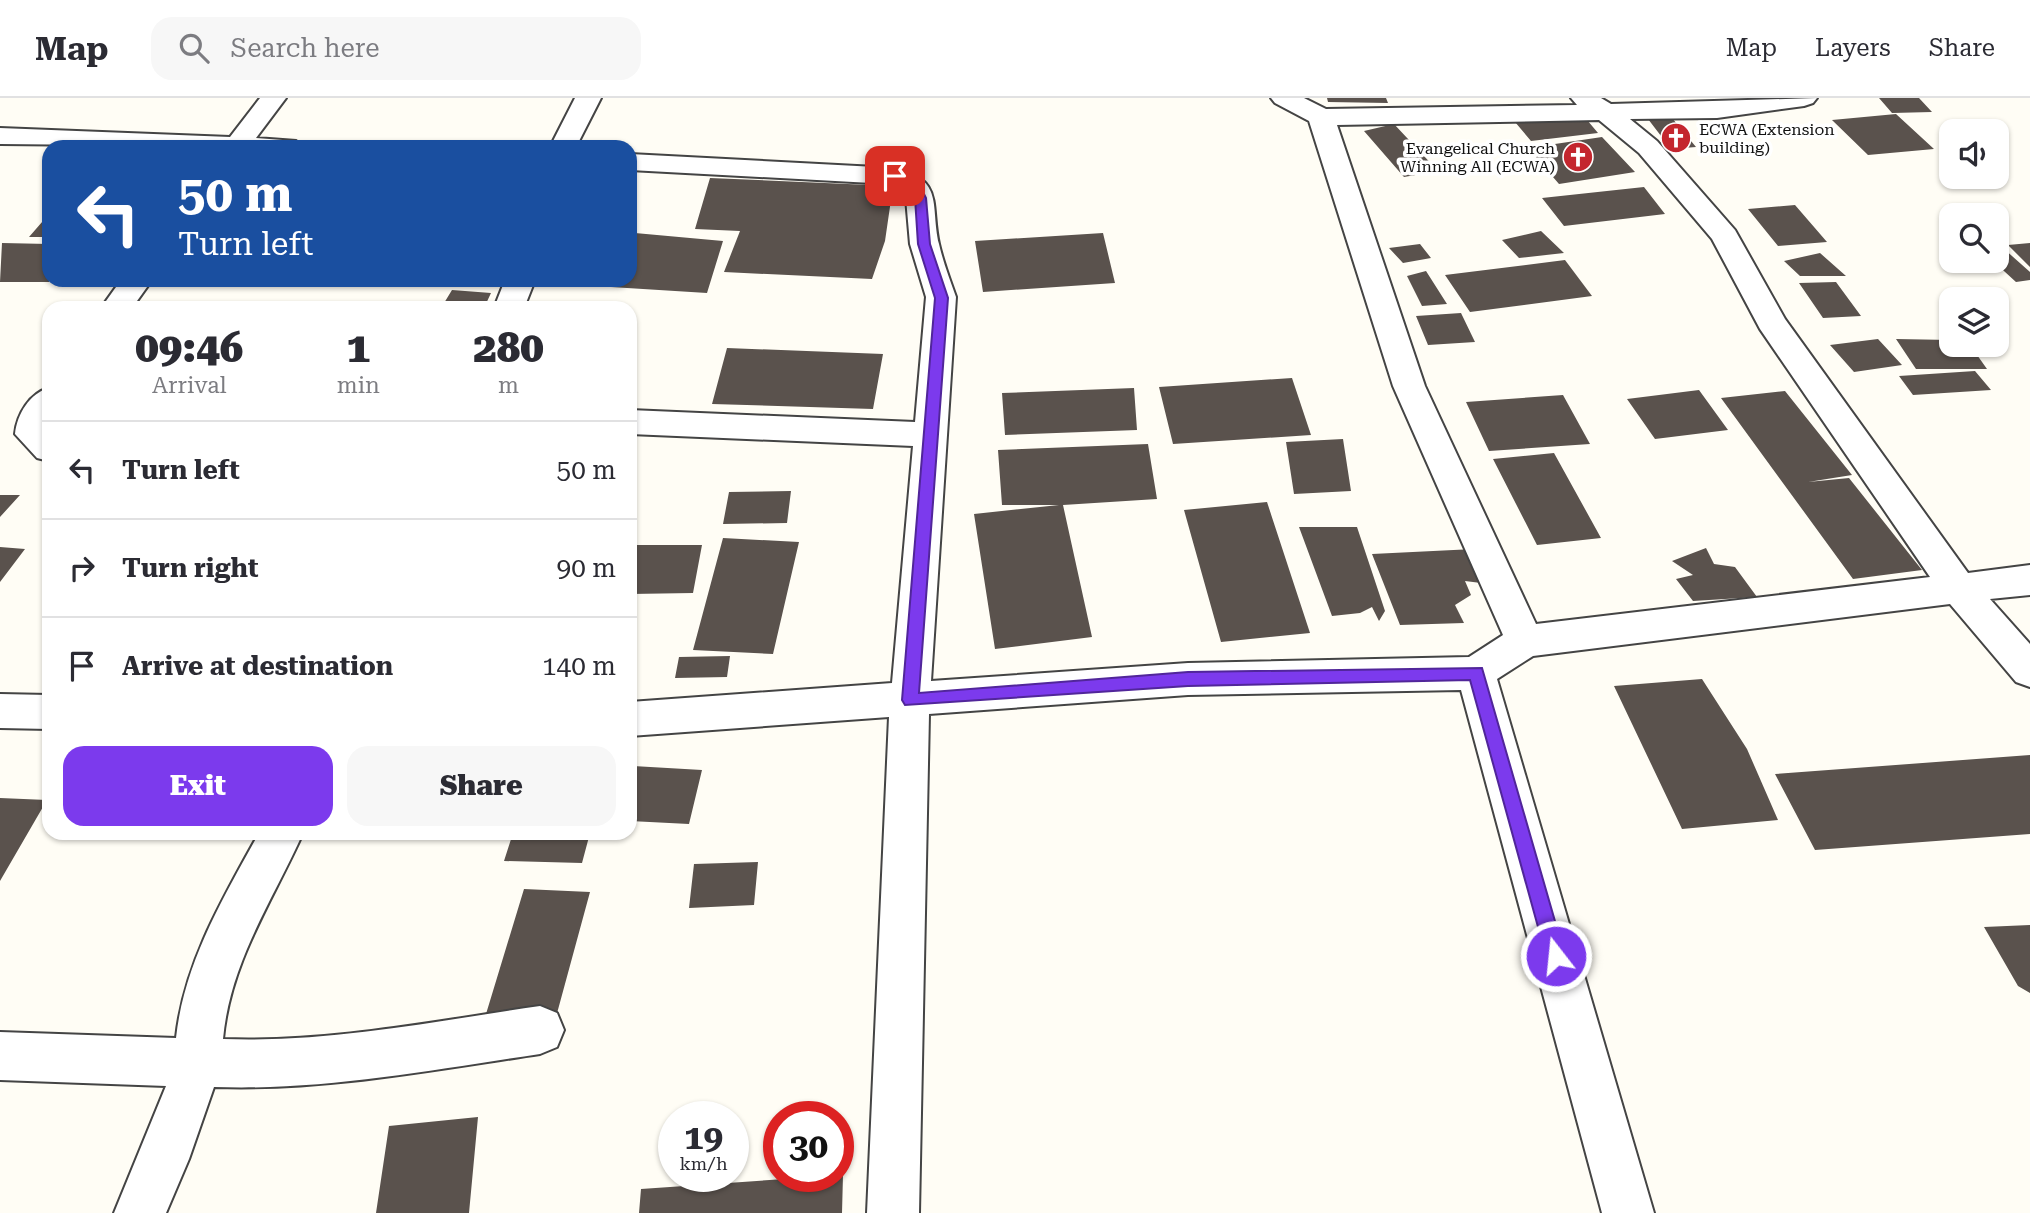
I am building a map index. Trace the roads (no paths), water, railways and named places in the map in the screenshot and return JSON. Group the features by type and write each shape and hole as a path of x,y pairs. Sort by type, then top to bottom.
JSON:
{"street":[{"path":"241,140 273,98"},
{"path":"567,140 588,98"},
{"path":"1284,98 1321,117 1596,106 1717,110 1804,98"},
{"path":"1596,106 1648,147 1725,236 1771,322 1959,589 2030,671"},
{"path":"1321,117 1409,386 1525,641"},
{"path":"0,136 94,140"},
{"path":"637,162 895,176 914,184 920,198 924,244 941,298 910,700 892,1213"},
{"path":"42,409 33,421 33,434 42,442"},
{"path":"637,422 930,435"},
{"path":"637,719 1188,679 1476,673 1525,641 2030,580"},
{"path":"1476,673 1628,1213"},
{"path":"0,710 42,712"},
{"path":"140,1213 164,1159 197,1065 202,1005 227,936 278,840"},
{"path":"0,1056 197,1065 280,1064 383,1053 540,1030"}],"place":[{"name":"ECWA (Extension building)","path":"1676,138"},
{"name":"Evangelical Church Winning All (ECWA)","path":"1578,157"}]}
